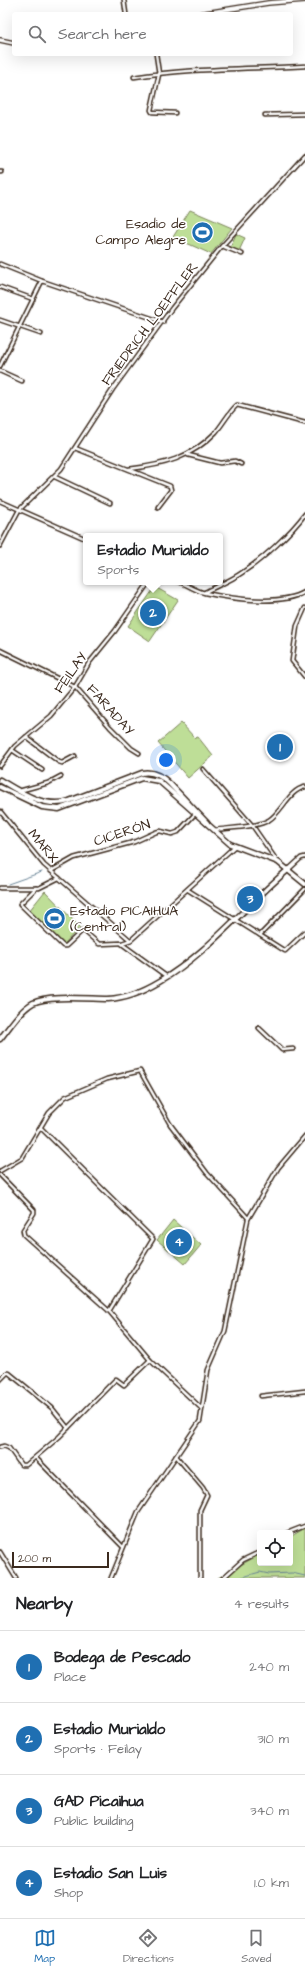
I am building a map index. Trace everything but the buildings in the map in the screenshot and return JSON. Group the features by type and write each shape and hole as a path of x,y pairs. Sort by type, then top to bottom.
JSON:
{"main road":[{"path":"0,780 19,791 46,802 62,803 142,773 153,773 164,778 211,829"},
{"path":"0,787 42,807 59,809 142,778 159,781 211,829 234,846 278,862 289,869 305,884"},
{"path":"0,1039 26,1008 34,1002 47,1000 110,998 135,993 166,976 204,948 234,921 264,890 289,869"}],"street":[{"path":"124,0 126,12"},
{"path":"211,12 268,3 305,0"},
{"path":"0,40 12,43"},
{"path":"156,56 159,74 150,110 152,112 175,113"},
{"path":"134,77 227,68 305,66"},
{"path":"265,115 305,114"},
{"name":"FRIEDRICH LOEFFLER","path":"0,546 19,510 55,477 112,389 222,246 305,155"},
{"path":"222,246 242,254"},
{"path":"0,264 42,281 163,322"},
{"path":"0,366 42,281"},
{"path":"0,287 33,299"},
{"path":"0,320 41,334"},
{"path":"0,371 22,380"},
{"path":"129,469 153,465 188,455 210,437 237,405 305,423"},
{"path":"75,448 171,487 171,490 158,506"},
{"path":"188,455 220,463 234,461 241,464"},
{"path":"55,477 110,503"},
{"path":"0,501 83,538"},
{"path":"223,582 242,573 254,564 290,531 305,514"},
{"name":"FEILAY","path":"0,766 12,750 26,736 51,716 76,687 89,663 115,631 147,585"},
{"path":"186,585 204,592 261,600 275,600 299,596 305,592"},
{"path":"204,592 218,585"},
{"path":"305,608 297,626 292,661 305,677"},
{"name":"FARADAY","path":"0,650 76,687 110,727 131,748 139,753"},
{"path":"26,736 59,762 62,763 75,756"},
{"path":"12,750 42,770"},
{"path":"203,769 252,825 278,862"},
{"path":"19,791 48,783 62,776"},
{"path":"211,829 261,825 271,820 296,792 305,788"},
{"name":"MARX","path":"0,811 51,871 59,878 42,888 36,888"},
{"name":"CICERÓN","path":"51,871 74,858 134,842 156,832 160,831 172,834 178,832 194,814"},
{"path":"36,888 20,904 63,946 66,946 82,930 84,930 99,944 122,943 130,940 188,890 234,846"},
{"path":"289,869 303,858 305,853"},
{"path":"59,878 130,940"},
{"path":"0,888 36,888"},
{"path":"260,935 305,889"},
{"path":"188,890 234,921 285,951 305,932"},
{"path":"122,943 166,976"},
{"path":"259,1028 282,1050 293,1049"},
{"path":"0,1171 22,1158 49,1113 65,1098 107,1079 140,1071 170,1124 207,1173 248,1218"},
{"path":"41,1128 153,1239 109,1311"},
{"path":"111,1578 138,1512 200,1421 208,1370 225,1331 248,1218 278,1168 305,1136"},
{"path":"0,1175 34,1210 34,1213 23,1230 24,1235 109,1311 150,1360 201,1408"},
{"path":"0,1447 4,1446 9,1448 22,1465 26,1465 36,1458 68,1428 116,1379 124,1385 150,1360"},
{"path":"0,1380 9,1372 52,1408 68,1428"},
{"path":"261,1396 305,1391"},
{"path":"176,1456 203,1488 207,1495 200,1510 200,1578"},
{"path":"36,1458 123,1546"},
{"path":"293,1531 305,1526"},
{"path":"0,1552 16,1578"},
{"path":"223,1578 243,1560 257,1553"}],"green space":[{"name":"Esadio de Campo Alegre","path":"190,210 232,228 211,254 173,237"},
{"path":"236,234 245,238 239,251 230,248"},
{"path":"155,587 178,600 150,641 128,626"},
{"path":"181,723 195,738 198,737 213,756 188,778 158,743"},
{"name":"Estadio PICAIHUA (Central)","path":"45,891 80,927 64,944 29,911"},
{"path":"173,1220 201,1245 185,1264 157,1240"},
{"path":"305,1528 305,1578 218,1578 257,1556 257,1566 293,1566 293,1535"}],"waterway":[{"path":"8,884 42,872"},
{"path":"239,1578 260,1572 269,1574 292,1573 305,1576"}],"place":[{"name":"Esadio de Campo Alegre","path":"202,232"},
{"name":"Estadio Murialdo","path":"153,613"},
{"name":"Bodega de Pescado","path":"280,747"},
{"name":"GAD Picaihua","path":"250,899"},
{"name":"Estadio PICAIHUA (Central)","path":"55,919"},
{"name":"Estadio San Luis","path":"179,1242"}]}
